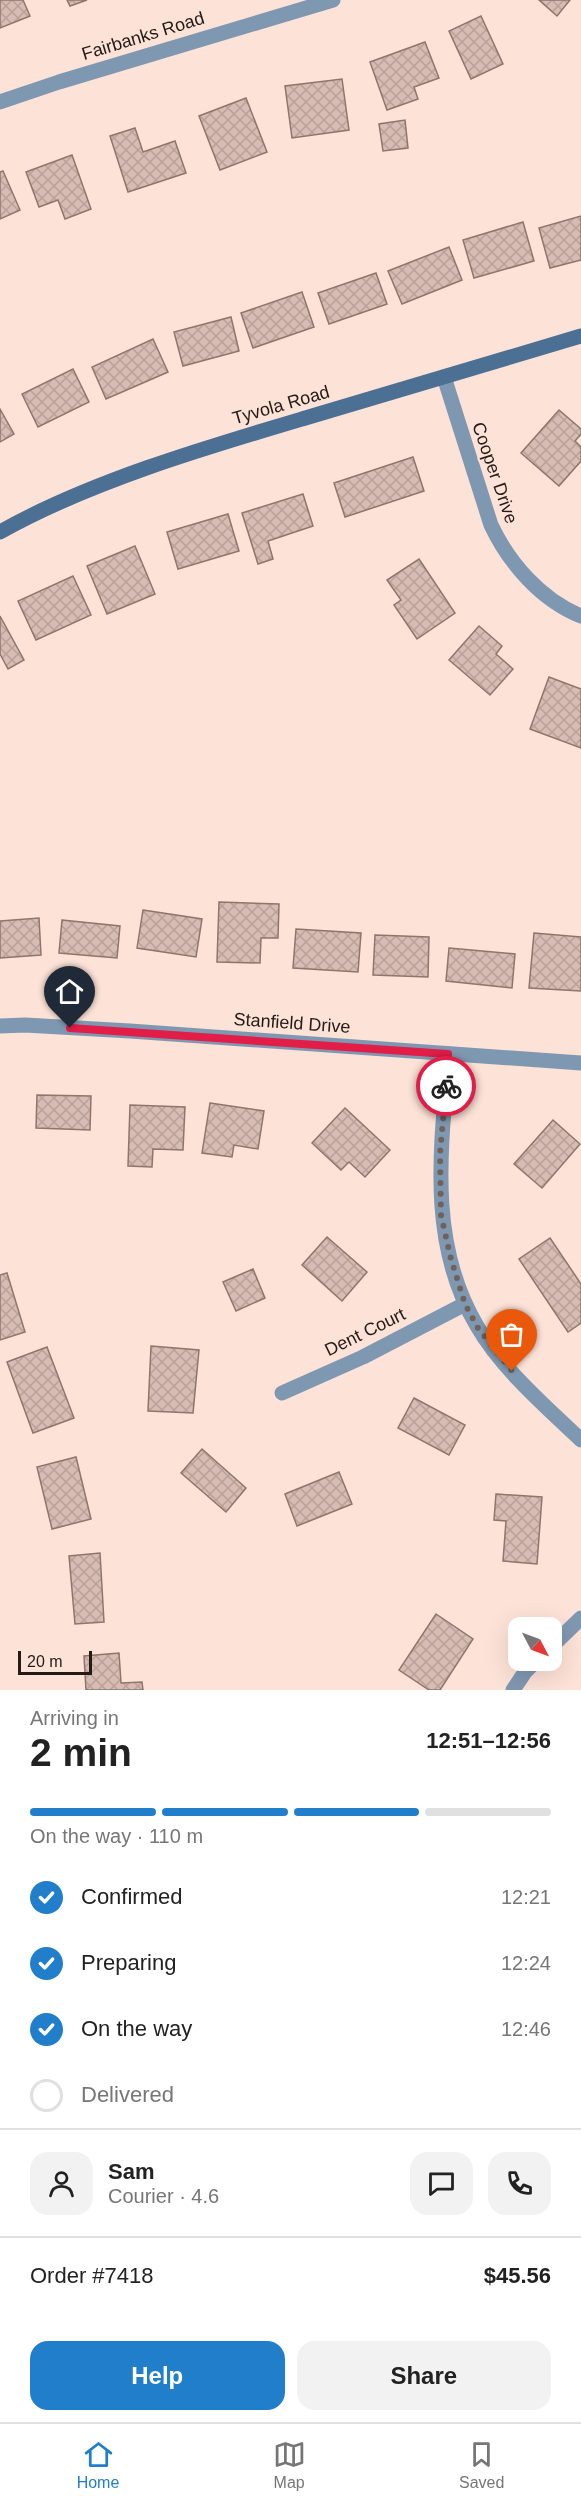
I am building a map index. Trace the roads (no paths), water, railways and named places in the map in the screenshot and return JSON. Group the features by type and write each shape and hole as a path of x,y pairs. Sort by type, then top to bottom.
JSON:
{"main road":[{"name":"Tyvola Road","path":"0,532 74,497 214,446 581,336"}],"street":[{"name":"Fairbanks Road","path":"0,102 59,82 333,0"},
{"name":"Cooper Drive","path":"444,377 490,525 498,541 532,583 560,605 581,616"},
{"name":"Stanfield Drive","path":"0,1026 25,1024 581,1063"},
{"path":"448,1054 440,1154 441,1215 451,1259 465,1304 478,1328 524,1386 581,1440"},
{"name":"Dent Court","path":"282,1393 363,1357 465,1304"},
{"path":"562,1636 581,1618"},
{"path":"513,1690 526,1671"}]}
